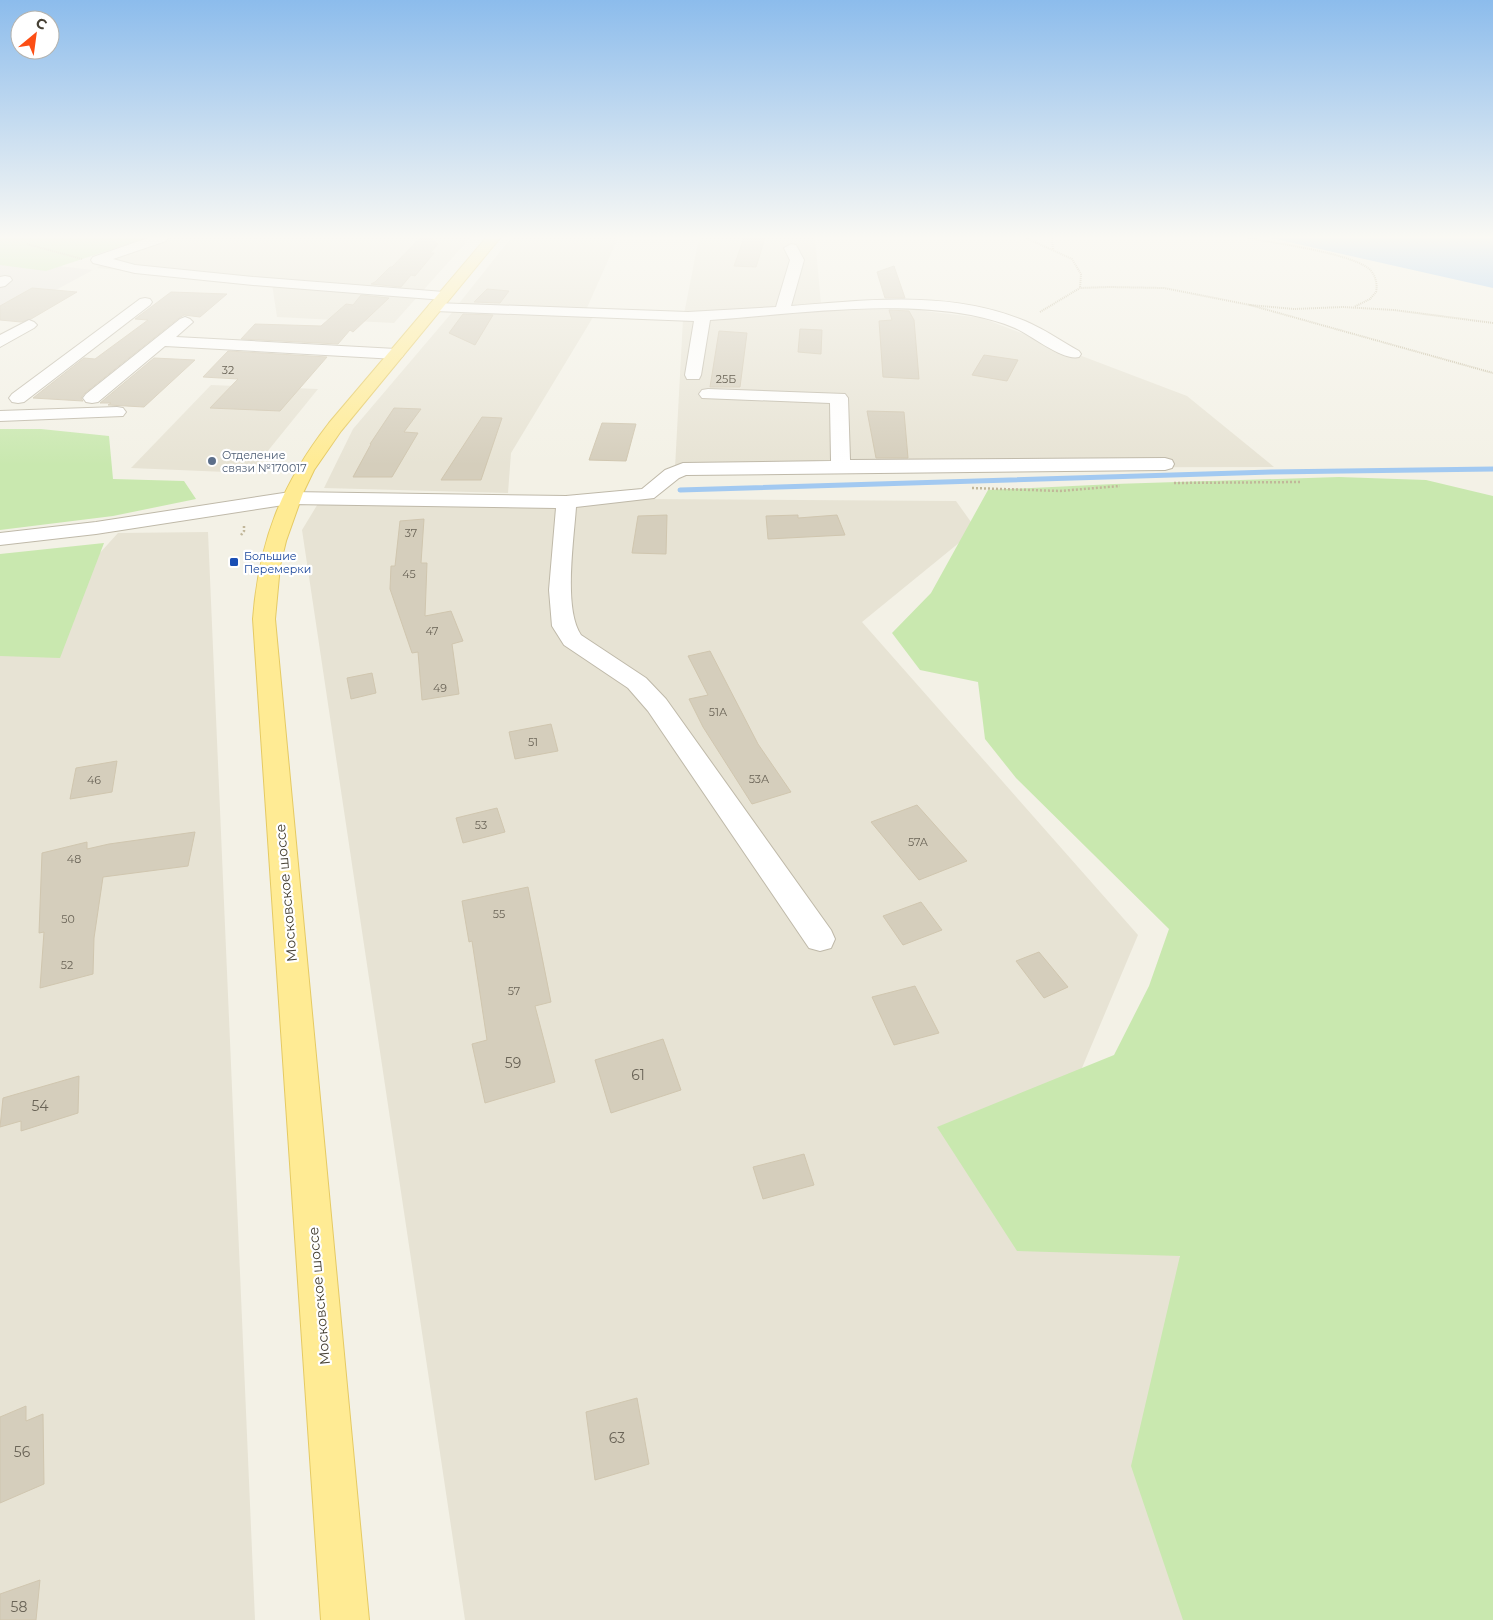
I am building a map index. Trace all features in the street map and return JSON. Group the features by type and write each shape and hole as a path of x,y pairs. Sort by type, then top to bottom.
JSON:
{"main road":[{"name":"Московское шоссе","path":"345,1620 264,619 269,561 278,528 304,470 322,443 430,314"}],"street":[{"path":"18,398 130,314"},
{"path":"648,314 688,316 725,314"},
{"path":"986,314 1020,324 1073,354"},
{"path":"693,375 703,315"},
{"path":"92,398 185,322"},
{"path":"0,331 23,329 0,342"},
{"path":"162,341 396,354"},
{"path":"84,348 148,352"},
{"path":"708,394 838,398 840,466"},
{"path":"0,416 117,412"},
{"path":"647,494 672,474 683,469 1165,464"},
{"path":"0,539 96,528 290,498 566,502 647,494 692,483 897,478"},
{"path":"566,502 560,590 563,626 572,640 637,683 657,705 820,940"}],"path":[{"path":"1020,324 1037,314"},
{"path":"1281,314 1493,373"},
{"path":"1421,314 1493,323"}],"shaded area":[{"path":"0,314 12,314 0,320"},
{"path":"276,314 402,314 394,323 277,317"},
{"path":"451,314 595,314 511,453 508,493 324,488 353,429"},
{"path":"766,314 946,314 982,318 1187,396 1274,467 675,468 683,319"},
{"path":"211,385 318,389 250,473 131,468"},
{"path":"322,497 956,501 976,529 862,622 1138,935 1079,1075 1297,1468 1493,1620 465,1620 302,530"},
{"path":"208,532 255,1620 0,1620 0,624 41,618 118,533"}],"green space":[{"path":"0,429 41,429 109,436 113,479 184,481 196,499 113,516 0,530"},
{"path":"1339,477 1426,480 1493,496 1493,1620 1183,1620 1131,1466 1180,1256 1017,1251 937,1127 1114,1055 1149,986 1169,929 1016,778 985,739 978,682 920,670 892,633 931,593 988,490"},
{"path":"104,543 60,658 0,656 0,554"}],"building":[{"path":"0,314 40,314 21,322 0,320"},
{"path":"142,314 204,314 200,317 184,315 179,318 85,393 81,398 83,401 33,398 84,358 95,359 148,320 135,319"},
{"path":"335,314 372,314 353,332 350,330 338,344 241,339 255,324 321,326"},
{"path":"463,314 493,315 475,345 449,333"},
{"path":"890,314 910,314 914,320 919,379 883,377 879,321 892,320"},
{"path":"800,329 822,330 821,354 798,352"},
{"path":"719,331 747,333 740,387 710,387"},
{"path":"228,351 327,357 280,411 210,408 238,379 203,377"},
{"path":"984,355 1018,360 1007,381 972,375"},
{"path":"154,358 195,360 144,407 100,403"},
{"path":"394,408 421,409 404,432 418,433 392,477 353,477 370,444"},
{"path":"867,411 904,412 908,458 876,458"},
{"path":"482,417 502,418 481,480 441,480"},
{"path":"602,423 636,424 626,461 589,460"},
{"path":"667,515 666,554 632,553 638,516"},
{"path":"798,515 798,518 837,515 845,535 768,539 766,516"},
{"path":"424,519 421,563 427,563 425,616 451,611 463,641 452,644 459,694 422,700 418,652 412,653 390,589 391,566 395,566 400,521"},
{"path":"710,651 758,744 791,792 752,804 703,727 689,699 708,695 688,656"},
{"path":"372,673 376,693 351,699 347,678"},
{"path":"551,724 558,751 515,759 509,732"},
{"path":"117,761 112,792 70,799 76,768"},
{"path":"917,805 967,861 919,880 871,822"},
{"path":"497,808 505,832 463,843 456,818"},
{"path":"195,832 188,866 103,877 94,938 93,974 40,988 44,932 39,933 42,853 87,842 87,849 109,844"},
{"path":"528,887 551,1002 535,1006 555,1082 485,1103 472,1044 487,1040 472,941 469,942 462,901"},
{"path":"921,902 942,930 903,945 883,916"},
{"path":"1039,952 1068,987 1044,998 1016,961"},
{"path":"915,986 939,1033 894,1045 872,997"},
{"path":"663,1039 681,1090 611,1113 595,1060"},
{"path":"79,1076 78,1113 21,1131 21,1121 0,1127 3,1098"},
{"path":"804,1154 814,1185 763,1199 753,1167"},
{"path":"637,1398 649,1464 595,1480 586,1412"},
{"path":"26,1406 26,1421 43,1414 44,1484 0,1503 0,1417"},
{"path":"40,1580 36,1620 0,1620 0,1594"}],"waterway":[{"path":"680,490 1271,472 1493,469"}],"place":[{"name":"Отделение связи №170017","path":"212,461"},
{"name":"Большие Перемерки","path":"234,562"}]}
